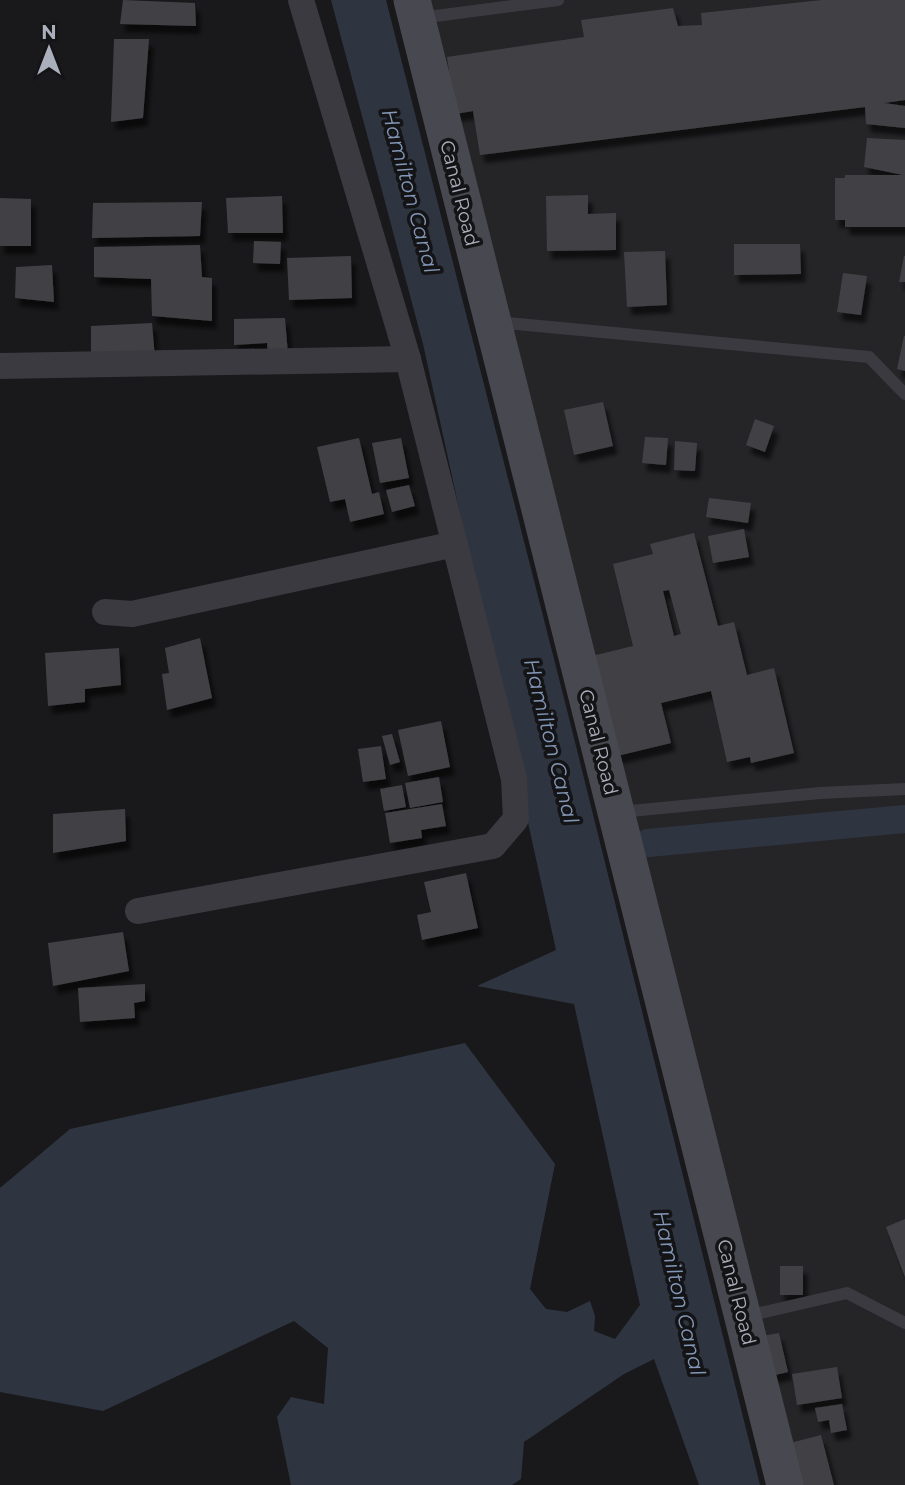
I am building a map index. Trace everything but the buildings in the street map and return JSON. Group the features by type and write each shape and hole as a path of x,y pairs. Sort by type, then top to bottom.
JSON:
{"main road":[{"name":"Canal Road","path":"414,9 785,1485"}],"street":[{"path":"138,911 493,846 516,819 514,779 408,359 301,0"},
{"path":"0,366 408,359"},
{"path":"105,612 132,614 455,544"}],"lane":[{"path":"414,9 558,0"},
{"path":"492,321 869,357 905,394"},
{"path":"617,813 820,793 905,789"},
{"path":"743,1317 847,1293 905,1323"}],"shaded area":[{"path":"422,0 905,0 905,1485 794,1485"}],"water":[{"name":"Hamilton Canal","path":"331,0 386,0 567,710 760,1485 699,1485 654,1359 624,1374 524,1442 521,1479 512,1485 291,1485 277,1417 291,1397 324,1404 328,1348 294,1321 103,1411 0,1392 0,1188 70,1129 465,1043 555,1164 530,1289 546,1309 567,1312 590,1301 595,1316 594,1331 615,1339 640,1305 574,1004 477,986 556,950 423,344"}],"waterway":[{"path":"648,843 905,819"}]}
